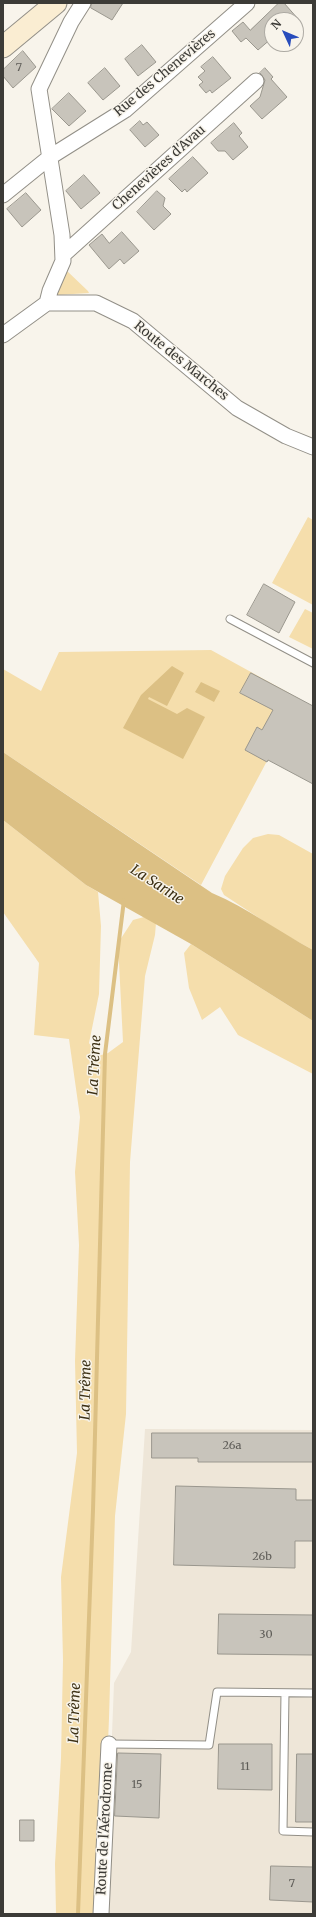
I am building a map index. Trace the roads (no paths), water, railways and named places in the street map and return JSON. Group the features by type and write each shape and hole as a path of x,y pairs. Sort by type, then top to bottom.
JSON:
{"main road":[{"path":"3,47 56,3"}],"street":[{"path":"3,335 47,303 50,291 64,261 40,89 71,22 83,3"},
{"name":"Rue des Chenevières","path":"3,195 50,157 125,110 247,3"},
{"name":"Chenevières d'Avau","path":"63,254 256,81"},
{"name":"Route des Marches","path":"47,303 96,303 133,321 237,408 285,441 313,447"},
{"name":"Route de l'Aérodrome","path":"101,1914 109,1744"}],"lane":[{"path":"230,619 313,663"},
{"path":"109,1744 209,1745 217,1692 313,1693"},
{"path":"285,1693 283,1831 313,1832"}],"water":[{"path":"172,666 184,673 167,706 149,697 148,699 177,714 187,708 205,717 183,759 123,728 141,695"},
{"path":"201,682 220,691 214,702 195,692"},
{"name":"La Sarine","path":"3,752 212,893 251,913 313,950 313,1021 191,944 86,885 3,820"}],"waterway":[{"name":"La Trême","path":"78,1914 93,1510 105,1054 124,900"}]}
